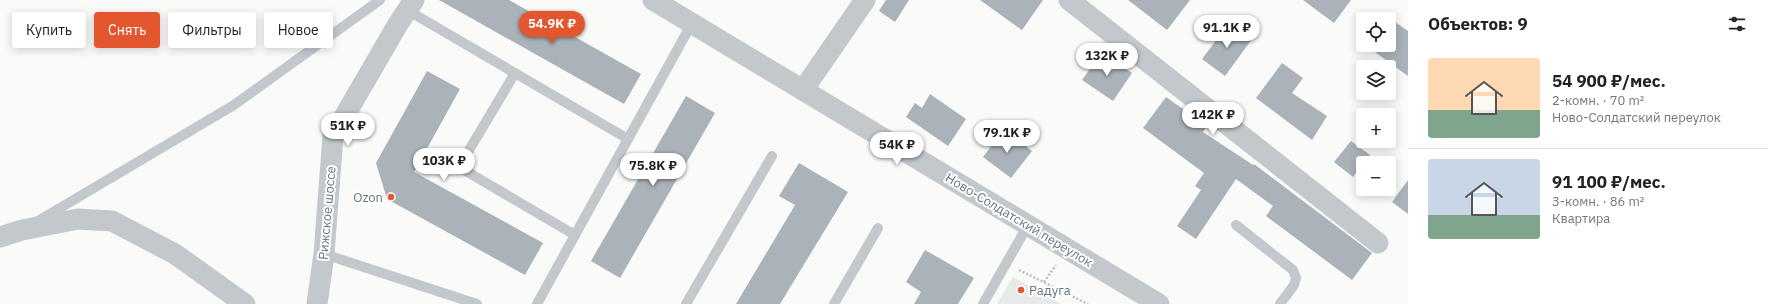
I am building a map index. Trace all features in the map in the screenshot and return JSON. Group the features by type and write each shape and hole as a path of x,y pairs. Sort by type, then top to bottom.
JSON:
{"street":[{"name":"Ново-Солдатский переулок","path":"653,0 1159,304"},
{"path":"803,90 865,0"},
{"path":"1069,0 1378,243"},
{"name":"Рижское шоссе","path":"317,304 324,254 333,136 412,3"},
{"path":"0,237 22,230 78,219 112,221 175,254 245,304"}],"lane":[{"path":"22,230 234,105 380,0"},
{"path":"412,3 514,73 628,139"},
{"path":"537,304 692,24"},
{"path":"514,73 459,167 575,236"},
{"path":"686,304 772,156"},
{"path":"982,304 1028,225"},
{"path":"1236,225 1293,270 1296,278 1294,286 1280,304"},
{"path":"834,304 878,228"},
{"path":"324,254 477,304"}],"path":[{"path":"1006,264 1088,304"}],"shaded area":[{"name":"Радуга","path":"1013,277 1061,304 997,304"}],"building":[{"path":"439,0 509,0 641,74 624,104"},
{"path":"886,0 909,0 895,22 879,11"},
{"path":"980,0 1043,0 1022,30"},
{"path":"1128,0 1190,0 1167,30"},
{"path":"1303,0 1351,0 1334,23"},
{"path":"1229,23 1252,39 1225,76 1202,59"},
{"path":"1396,23 1408,31 1408,76 1396,67 1396,60 1386,60 1375,52 1396,52"},
{"path":"1102,52 1132,73 1113,101 1082,80"},
{"path":"1282,63 1303,78 1292,93 1327,116 1312,140 1256,98"},
{"path":"427,71 460,89 414,172 543,243 525,275 387,199 376,163"},
{"path":"930,94 966,119 948,146 906,117 915,103 922,108"},
{"path":"686,96 715,113 620,278 591,261"},
{"path":"1166,97 1207,126 1203,132 1253,165 1254,164 1372,253 1352,280 1266,216 1273,206 1236,179 1196,239 1177,226 1201,190 1195,186 1204,173 1143,128"},
{"path":"1004,129 1032,151 1011,178 983,157"},
{"path":"1351,141 1356,145 1356,148 1360,148 1370,155 1356,156 1356,173 1353,177 1334,162"},
{"path":"799,163 848,192 780,304 736,304 795,205 779,196"},
{"path":"1408,180 1408,214 1392,202"},
{"path":"925,250 974,278 958,304 914,304 921,292 906,282"}],"place":[{"name":"Ozon","path":"391,197"},
{"name":"Радуга","path":"1021,290"}]}
